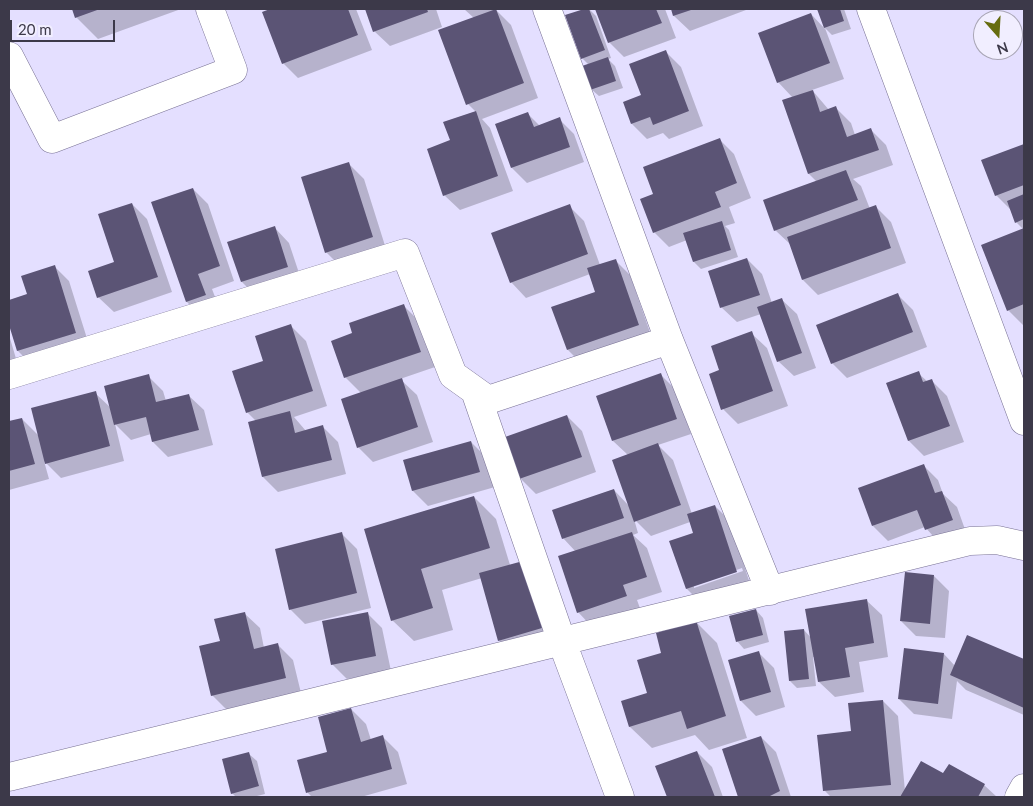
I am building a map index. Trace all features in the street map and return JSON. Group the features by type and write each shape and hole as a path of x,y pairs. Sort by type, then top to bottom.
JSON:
{"street":[{"path":"9,59 52,139 233,70 210,9"},
{"path":"547,9 669,340 770,591"},
{"path":"871,9 1024,421"},
{"path":"9,375 405,253 453,375 488,400 669,340"},
{"path":"474,391 562,642 620,797"},
{"path":"9,777 970,541 997,540 1024,546"},
{"path":"1019,797 1024,788"}],"building":[{"path":"72,9 100,9 75,18"},
{"path":"270,9 348,9 358,35 282,64 262,12"},
{"path":"365,9 427,9 428,12 373,32"},
{"path":"496,9 524,83 466,105 438,30"},
{"path":"589,9 605,50 581,59 565,15"},
{"path":"595,9 656,9 662,23 608,43"},
{"path":"671,9 694,9 673,16"},
{"path":"817,9 840,9 844,21 824,28"},
{"path":"811,13 830,63 777,83 758,33"},
{"path":"666,50 689,111 653,125 650,117 631,124 623,102 641,95 629,64"},
{"path":"608,57 616,81 590,90 582,66"},
{"path":"813,90 820,112 836,106 847,137 871,128 879,150 808,174 782,100"},
{"path":"476,111 498,176 443,196 427,149 450,140 443,122"},
{"path":"528,112 534,127 560,117 570,147 511,168 495,124"},
{"path":"720,138 737,183 715,192 721,207 653,233 640,199 653,194 643,167"},
{"path":"1024,144 1024,185 995,196 981,160"},
{"path":"349,162 373,237 325,253 301,177"},
{"path":"846,170 858,200 774,231 763,200"},
{"path":"193,188 220,266 198,274 206,295 186,302 151,202"},
{"path":"1024,194 1024,219 1015,223 1007,201"},
{"path":"132,203 158,277 97,298 88,271 114,262 98,214"},
{"path":"570,204 588,254 510,283 491,233"},
{"path":"876,205 891,248 802,280 787,237"},
{"path":"722,221 731,250 693,262 683,233"},
{"path":"275,226 288,267 241,282 227,242"},
{"path":"1024,228 1024,304 1007,311 981,245"},
{"path":"747,258 760,295 720,308 708,271"},
{"path":"616,259 639,325 567,350 551,307 595,292 587,268"},
{"path":"55,265 76,333 17,351 9,325 9,300 27,294 21,276"},
{"path":"898,293 913,332 831,364 816,325"},
{"path":"782,298 802,353 777,362 757,307"},
{"path":"404,304 421,352 344,378 331,341 352,333 349,323"},
{"path":"291,324 313,391 246,413 232,371 263,361 255,336"},
{"path":"752,331 773,391 721,410 709,374 719,370 711,346"},
{"path":"919,371 923,382 932,379 950,426 908,441 886,383"},
{"path":"661,373 677,419 612,441 596,396"},
{"path":"149,374 156,402 189,394 199,430 152,442 146,417 114,425 104,386"},
{"path":"402,378 418,427 357,448 341,399"},
{"path":"96,391 110,446 45,464 31,408"},
{"path":"290,411 295,433 323,425 332,460 262,477 248,422"},
{"path":"567,415 582,457 519,479 505,437"},
{"path":"22,418 35,464 9,471 9,421"},
{"path":"471,441 480,472 412,491 403,460"},
{"path":"658,443 681,505 634,522 612,460"},
{"path":"924,464 935,493 942,491 953,520 925,530 917,510 872,526 858,488"},
{"path":"614,489 624,518 562,539 552,510"},
{"path":"474,496 490,548 421,569 433,608 391,621 364,529"},
{"path":"715,505 737,572 686,589 669,541 693,533 687,514"},
{"path":"342,532 357,593 289,610 275,549"},
{"path":"632,532 647,577 623,585 627,596 577,613 558,556"},
{"path":"523,561 542,628 498,641 479,573"},
{"path":"905,572 934,575 930,624 900,621"},
{"path":"867,599 874,643 845,648 850,677 818,682 805,609"},
{"path":"756,609 763,635 736,642 729,616"},
{"path":"245,612 254,649 278,643 286,678 211,696 199,646 220,641 214,619"},
{"path":"368,612 376,656 331,665 322,621"},
{"path":"696,620 726,716 687,729 681,711 629,727 621,701 647,693 637,660 661,653 656,633"},
{"path":"804,629 809,679 789,681 784,631"},
{"path":"967,635 1024,659 1024,708 950,675"},
{"path":"904,648 944,653 938,704 898,699"},
{"path":"759,651 771,692 740,701 728,660"},
{"path":"883,700 891,785 823,791 817,735 851,731 848,703"},
{"path":"351,708 361,742 383,735 392,769 306,793 297,760 327,752 318,717"},
{"path":"761,736 780,791 768,797 738,797 722,749"},
{"path":"697,751 715,797 667,797 655,766"},
{"path":"249,752 259,786 231,794 222,759"},
{"path":"921,761 943,773 949,764 985,784 978,797 900,797"}]}
